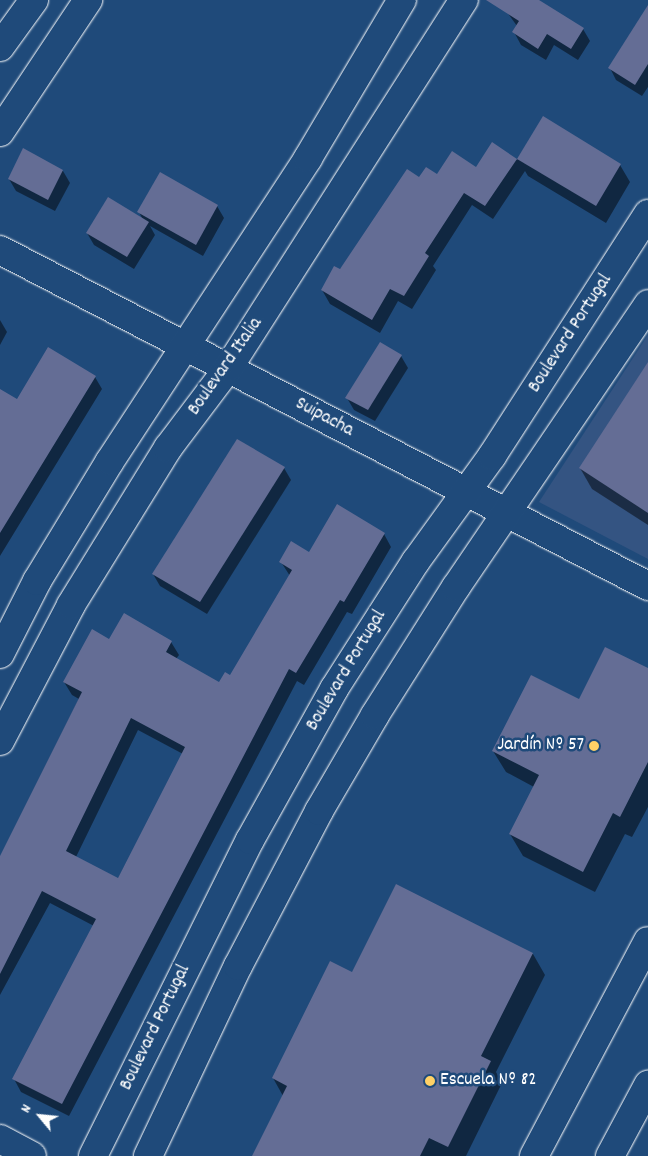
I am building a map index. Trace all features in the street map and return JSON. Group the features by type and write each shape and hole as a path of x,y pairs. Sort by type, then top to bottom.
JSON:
{"street":[{"path":"0,47 34,0"},
{"path":"0,132 88,0"},
{"path":"0,654 37,581 184,344 308,158 402,0"},
{"name":"Boulevard Italia","path":"0,741 76,597 168,448 228,367 464,0"},
{"name":"Boulevard Portugal","path":"93,1156 250,840 329,698 416,561 465,492 648,214"},
{"name":"Suipacha","path":"0,250 648,586"},
{"path":"148,1156 238,966 319,812 380,707 506,513 648,304"},
{"path":"534,1156 648,941"},
{"path":"610,1156 648,1085"},
{"path":"0,1139 32,1156"}],"shaded area":[{"path":"648,335 648,559 539,502"}],"building":[{"path":"486,0 539,0 584,28 571,49 547,34 538,49 512,32 519,21"},
{"path":"648,5 648,64 635,85 608,68"},
{"path":"543,116 621,164 596,206 517,159"},
{"path":"492,142 517,159 485,206 464,193 425,253 429,256 404,296 390,289 372,320 321,290 334,266 340,269 407,169 419,177 426,167 437,174 452,151 476,167"},
{"path":"23,148 63,170 48,200 8,179"},
{"path":"160,172 218,205 196,245 137,212"},
{"path":"108,197 149,222 127,257 86,233"},
{"path":"380,342 402,355 368,410 345,398"},
{"path":"48,347 96,376 0,533 0,389 17,399"},
{"path":"648,362 648,513 579,468"},
{"path":"237,439 285,467 200,602 152,574"},
{"path":"337,504 385,533 344,602 340,600 296,673 289,669 62,1104 12,1079 96,919 42,891 0,974 0,856 82,692 63,682 92,629 109,639 124,613 172,641 166,652 219,682 225,672 230,675 292,570 279,562 291,541 309,552","holes":["131,718 185,747 118,878 66,851"]},
{"path":"605,647 648,668 648,762 620,817 613,813 583,872 509,834 539,775 492,751 531,675 579,699"},
{"path":"396,884 533,953 481,1056 491,1061 448,1147 429,1138 420,1156 252,1156 287,1086 272,1078 330,961 352,972"}],"place":[{"name":"Jardín Nº 57","path":"594,746"},
{"name":"Escuela Nº 82","path":"430,1081"}]}
